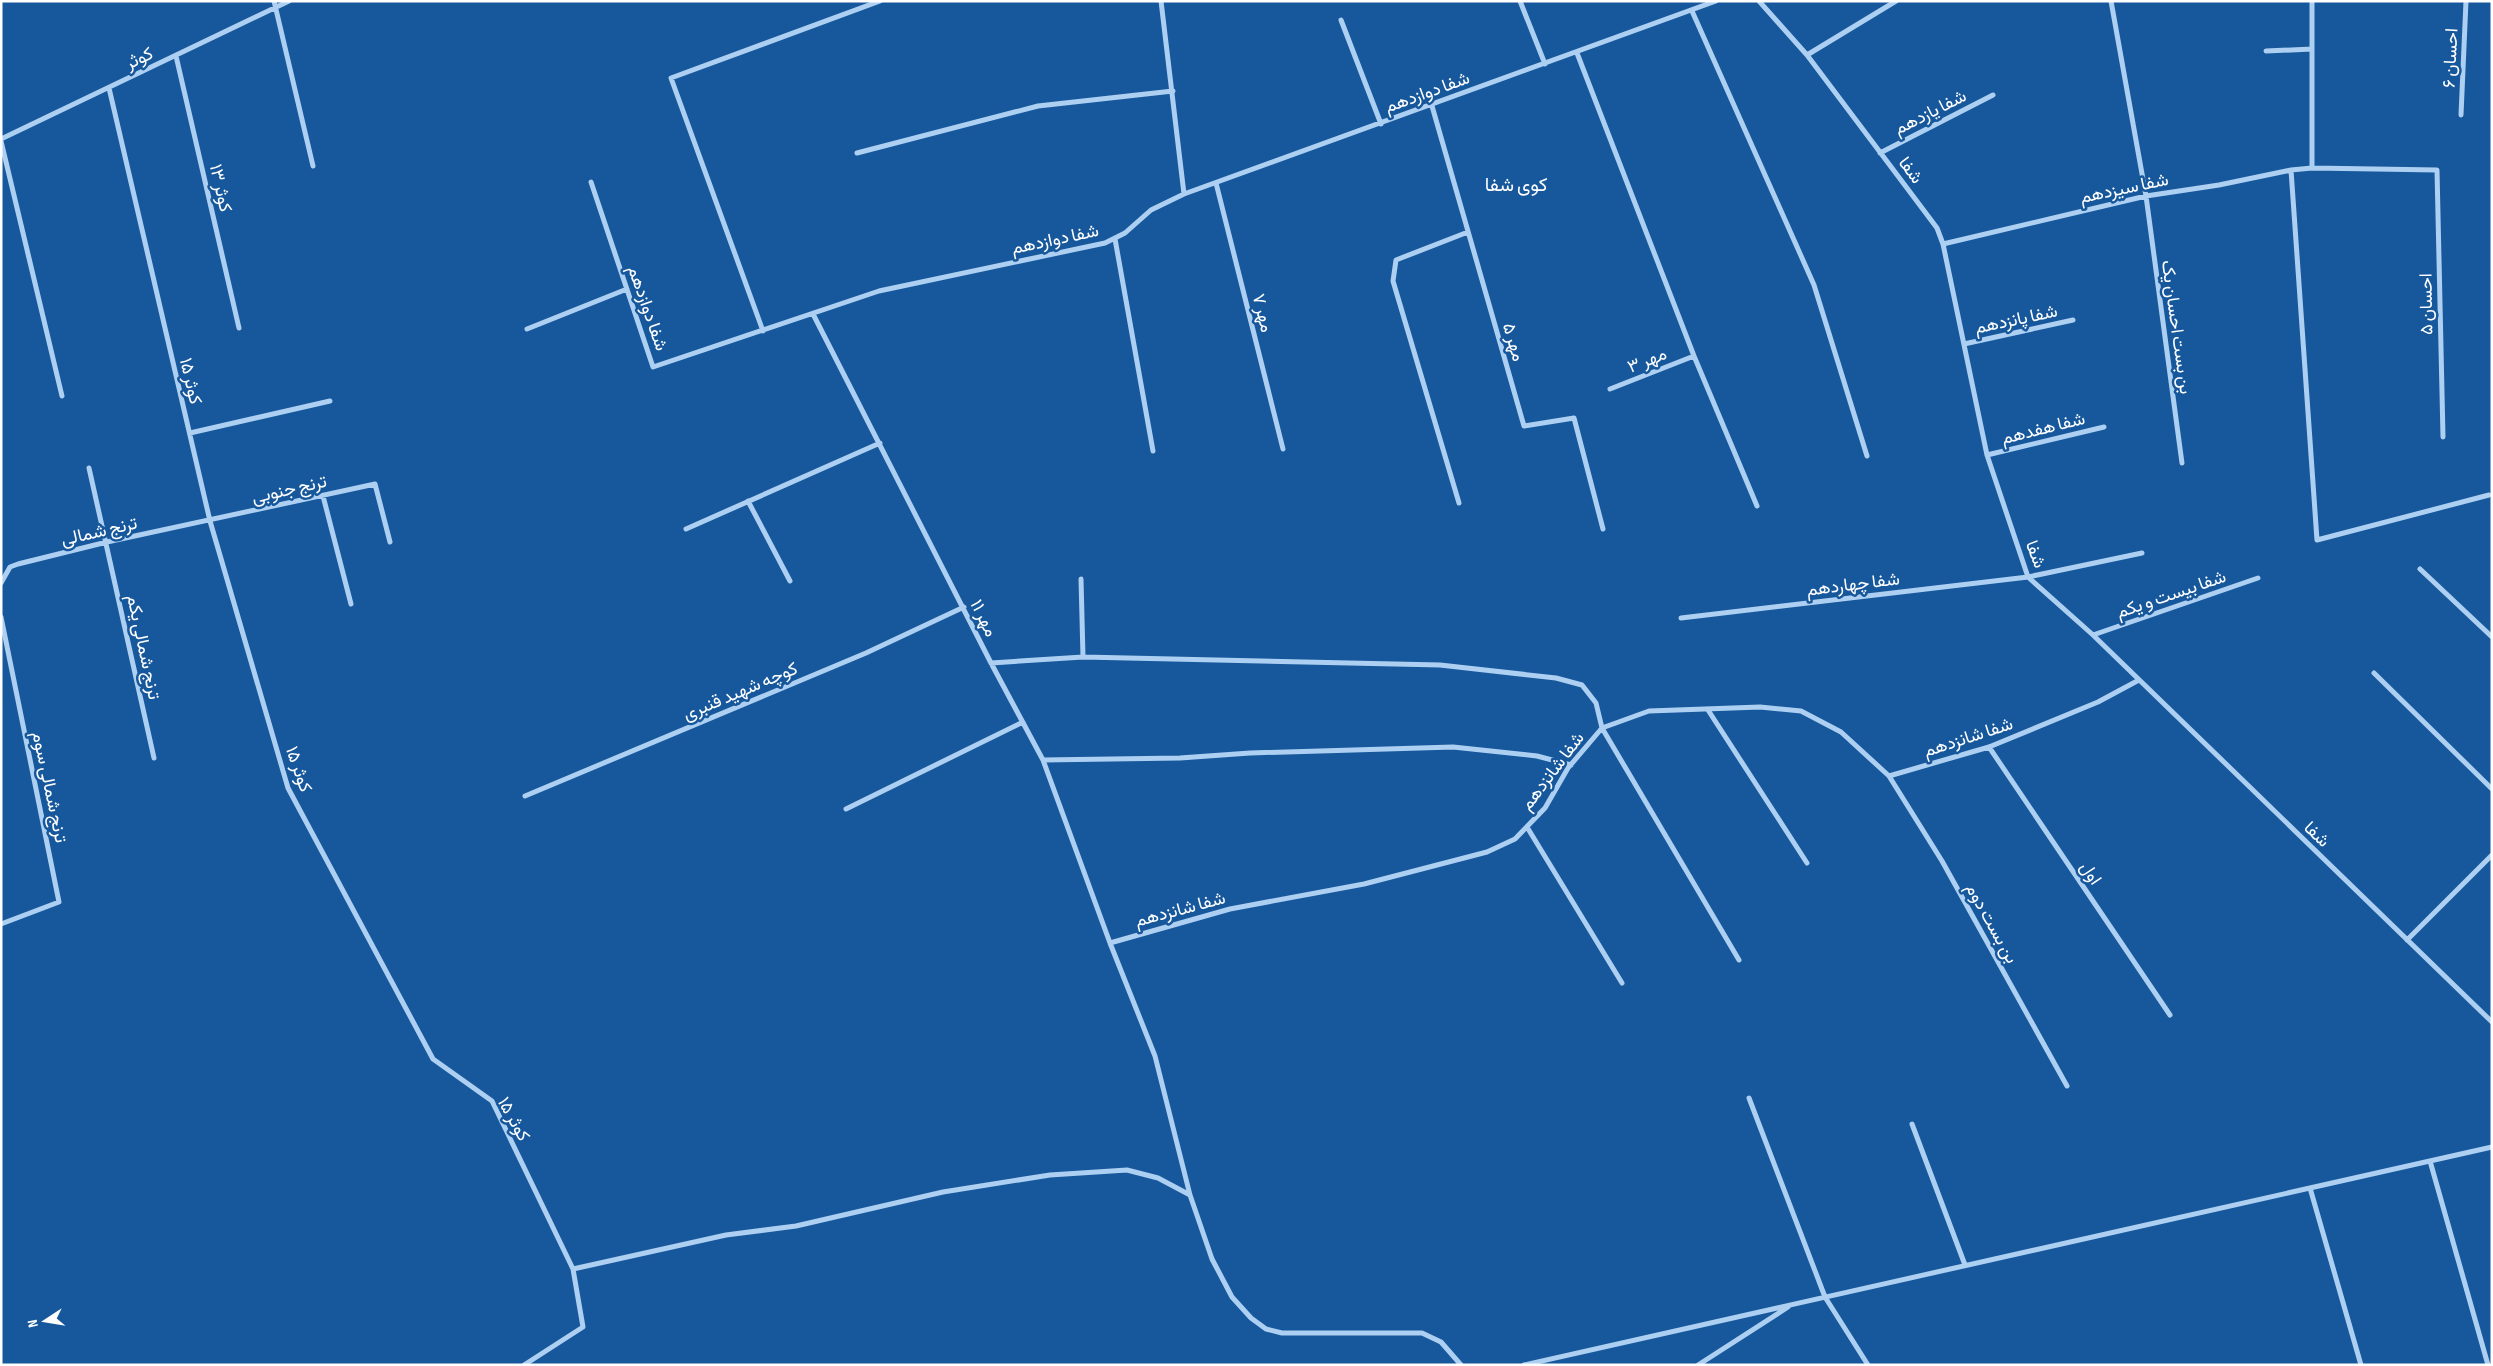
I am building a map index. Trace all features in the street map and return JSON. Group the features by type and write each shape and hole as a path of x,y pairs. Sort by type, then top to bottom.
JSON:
{"street":[{"path":"274,1 274,8 313,166"},
{"name":"کوثر","path":"1,140 289,1"},
{"path":"763,331 671,78 880,1"},
{"path":"1161,1 1184,194"},
{"path":"1520,1 1545,64"},
{"name":"شفا دوازدهم","path":"591,182 653,367 879,291 1115,240 1151,210 1184,194 1692,12 1716,1"},
{"name":"شفا","path":"1759,1 1807,55 1937,228 1943,244 1987,455 2028,577 2093,635 2492,1022"},
{"path":"1807,55 1896,1"},
{"name":"بن بست احسان یک","path":"2111,1 2146,196 2182,463"},
{"path":"2312,1 2312,168"},
{"name":"احسان ۶","path":"2461,115 2466,1"},
{"path":"1692,12 1814,285 1867,456"},
{"path":"1341,20 1381,124"},
{"path":"2266,52 2312,49"},
{"path":"1577,53 1694,356 1757,506"},
{"name":"کوثر ۱۳","path":"176,56 239,328"},
{"name":"کوثر ۱۵","path":"109,88 210,521 288,788 433,1059 492,1101 573,1269 583,1326 524,1365"},
{"path":"857,153 1038,106 1173,91"},
{"name":"شفا یازدهم","path":"1880,152 1993,95"},
{"name":"مهر ۵","path":"1432,106 1524,426 1574,418 1603,529"},
{"path":"1,140 62,396"},
{"name":"شفا سیزدهم","path":"1943,244 2146,196 2219,185 2291,170 2312,168 2437,170"},
{"path":"2291,170 2317,540 2489,495"},
{"name":"احسان ۵","path":"2437,170 2443,437"},
{"name":"مهر ۷","path":"1216,183 1283,449"},
{"path":"1459,504 1394,282 1396,260 1468,232"},
{"path":"1115,240 1153,451"},
{"path":"527,329 627,289"},
{"name":"مهر ۱۱","path":"813,314 1042,760 1110,943 1155,1056 1190,1195 1212,1259 1232,1297 1251,1318 1266,1329 1282,1333 1422,1333 1441,1342 1461,1365"},
{"name":"شفا پانزدهم","path":"1964,344 2073,320"},
{"name":"مهر ۳","path":"1610,389 1694,356"},
{"path":"190,433 330,401"},
{"name":"شفا هفدهم","path":"1987,455 2104,427"},
{"path":"686,529 880,443"},
{"name":"ترنج شمالی یکم","path":"89,468 154,758"},
{"name":"ترنج جنوبی","path":"210,521 375,484 390,542"},
{"path":"323,496 351,604"},
{"path":"748,501 790,581"},
{"name":"ترنج شمالی","path":"2,581 10,568 18,564 107,542 210,521"},
{"name":"شفا چهاردهم","path":"1681,618 2028,577 2142,553"},
{"path":"2420,569 2492,637"},
{"name":"شفا بیست و یکم","path":"2093,635 2258,578"},
{"path":"1081,579 1082,657"},
{"name":"کوچه شهید قنبری","path":"525,796 866,653 964,607"},
{"name":"ترنج شمالی سوم","path":"1,618 59,902 1,924"},
{"path":"991,663 1082,657 1440,665 1556,678 1582,684 1596,703 1602,728 1739,960"},
{"path":"2374,673 2492,789"},
{"name":"شفا شانزدهم","path":"1110,943 1230,909 1364,884 1487,852 1515,839 1545,808 1571,765 1602,728 1649,711 1760,707 1801,711 1841,732 1889,776 1989,747 2098,702 2139,680"},
{"path":"1708,710 1807,863"},
{"path":"846,809 1023,722"},
{"path":"1042,760 1180,758 1250,753 1453,747 1537,756 1571,765"},
{"name":"اول","path":"1989,747 2170,1015"},
{"name":"بن بست دوم","path":"1889,776 1942,862 2067,1086"},
{"path":"1527,827 1622,983"},
{"path":"2407,940 2492,855"},
{"path":"1749,1098 1826,1297 1868,1365"},
{"path":"1912,1124 1965,1266"},
{"path":"1524,1365 2492,1147"},
{"path":"2430,1161 2488,1365"},
{"path":"573,1269 726,1235 796,1226 943,1192 1050,1175 1127,1170 1158,1178 1190,1195"},
{"path":"2310,1188 2361,1365"},
{"path":"1698,1365 1791,1305"}],"district":[{"name":"کوی شفا","path":"1516,184"}]}
